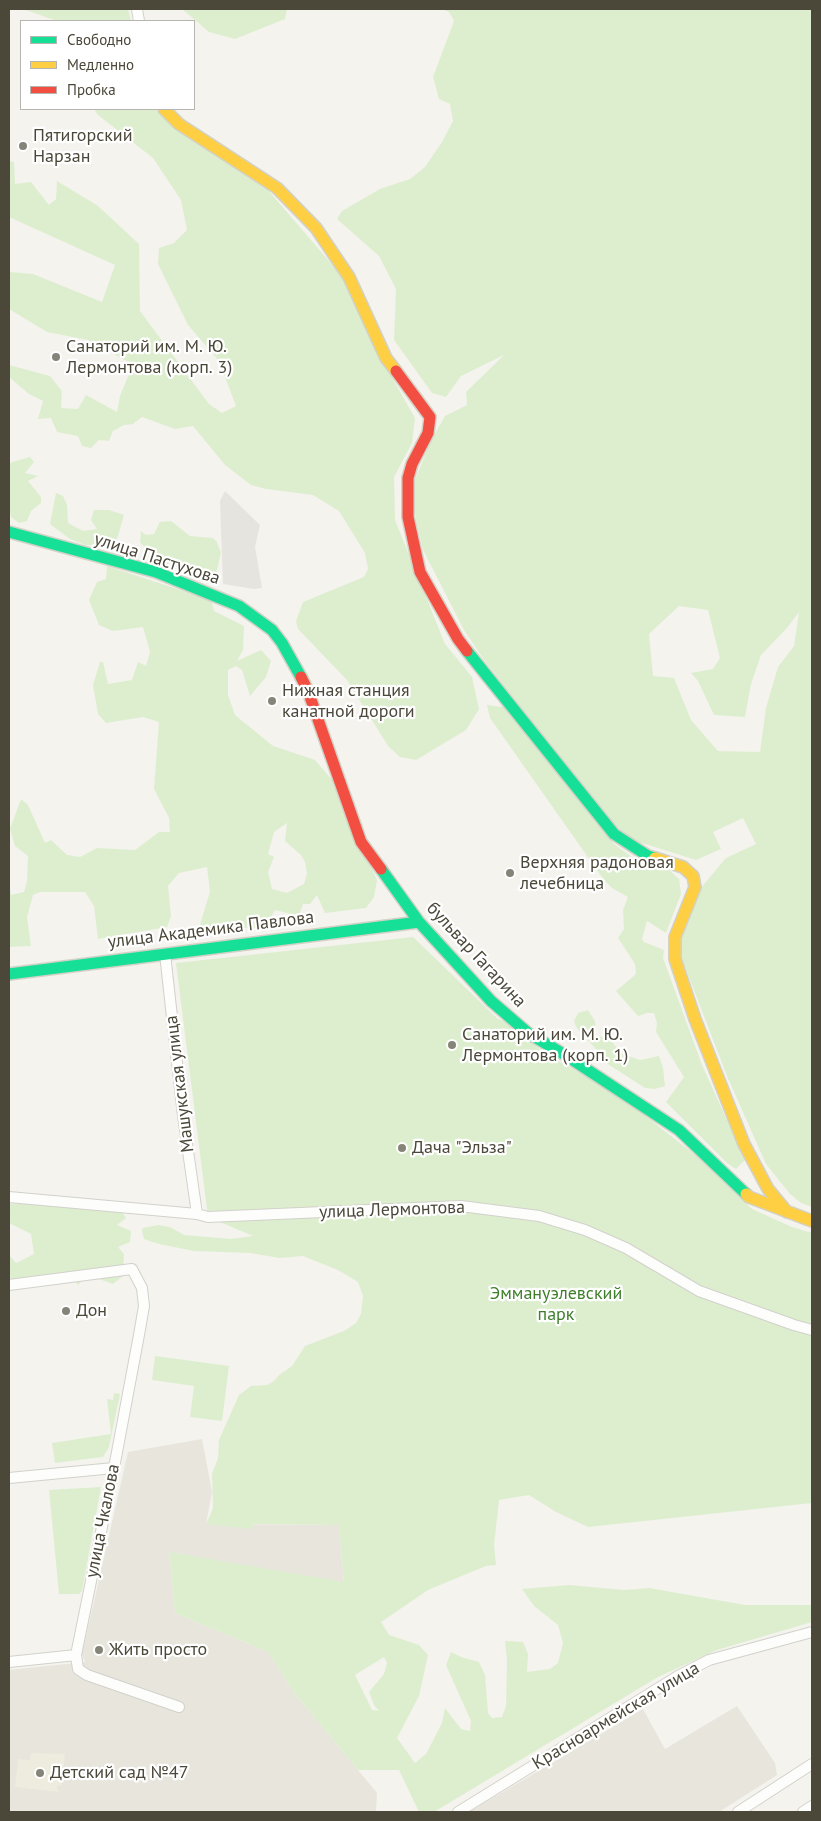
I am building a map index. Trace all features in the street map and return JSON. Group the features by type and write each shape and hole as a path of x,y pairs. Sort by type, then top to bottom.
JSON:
{"street":[{"path":"165,110 179,124 277,188 316,228 349,276 386,358 430,417 428,432 412,464 408,478 408,517 420,572 458,639 614,834 648,856 683,867 693,876 695,887 675,937 675,959 695,1019 744,1144 768,1189 787,1212"},
{"name":"улица Пастухова","path":"9,532 156,572 218,596 258,618 272,630 282,643"},
{"name":"бульвар Гагарина","path":"282,643 308,691 361,842 418,922 491,1001 528,1033 565,1055 678,1130 749,1197 812,1221"},
{"name":"улица Академика Павлова","path":"9,974 418,922"},
{"name":"Машукская улица","path":"165,954 183,1116 197,1214"},
{"name":"улица Лермонтова","path":"9,1197 197,1214 208,1217 461,1206 539,1216 585,1230 626,1248 699,1291 812,1330"},
{"name":"улица Чкалова","path":"9,1285 132,1269 142,1288 144,1306 114,1468 76,1655"},
{"path":"9,1478 114,1468"},
{"name":"Красноармейская улица","path":"458,1812 678,1676 709,1660 812,1632"},
{"path":"9,1662 76,1655 78,1669 87,1675 179,1707"},
{"path":"738,1812 812,1764"},
{"path":"803,1812 812,1806"}],"shaded area":[{"path":"225,491 260,525 255,547 262,588 254,589 223,584 220,501"},
{"path":"202,1439 212,1492 206,1524 339,1525 344,1583 169,1552 175,1613 268,1652 295,1694 377,1793 376,1812 9,1812 9,1670 85,1662 82,1654 128,1452"},
{"path":"737,1706 775,1763 777,1775 719,1812 469,1812 643,1709 665,1749"},
{"name":"Детский сад №47","path":"31,1753 65,1754 62,1785 57,1786 58,1792 15,1787 18,1759 30,1760"}],"green space":[{"path":"23,9 128,9 131,20 54,20"},
{"path":"182,9 287,9 285,19 235,39 209,32"},
{"path":"442,9 812,9 812,1207 801,1203 790,1194 766,1164 727,1076 682,959 681,937 700,889 726,858 756,844 743,818 713,832 721,849 696,860 639,842 622,831 604,814 484,660 464,630 423,550 416,520 412,486 432,439 445,416 467,405 466,392 504,355 461,376 446,397 432,393 394,340 396,289 379,256 337,219 342,211 380,189 410,179 425,167 442,142 453,121 450,104 439,99 433,77 454,21 449,12","holes":["679,606 708,610 720,658 713,669 691,673 698,681 714,715 745,717 751,684 761,655 787,628 799,612 794,646 778,667 766,708 760,752 718,751 691,720 674,678 653,676 649,634"]},
{"path":"95,110 156,110 175,129 268,190 341,275 390,374 415,418 412,443 394,477 395,520 445,644 472,677 479,709 466,730 416,760 400,757 388,746 347,680 298,629 296,621 303,602 364,577 368,569 365,553 339,511 313,495 266,489 251,485 225,465 193,426 175,429 142,417 133,424 124,425 113,431 109,441 99,440 91,448 82,446 78,436 57,432 51,418 38,419 43,401 29,394 9,377 9,365 50,376 62,391 61,408 78,409 86,395 117,412 120,396 129,374 143,370 88,340 47,332 9,309 9,272 33,274 102,302 115,265 9,217 9,161 14,162 15,184 31,182 49,205 56,199 57,181 98,206 139,244 140,311 209,404 222,413 236,406 219,361 188,325 158,264 159,248 174,243 187,230 181,200 153,158 98,115"},
{"path":"30,457 34,462 25,473 38,476 28,481 41,497 41,503 31,511 27,521 19,523 11,517 9,508 9,463"},
{"path":"56,493 63,496 67,505 68,523 83,531 97,529 91,520 94,510 109,510 124,515 117,539 102,546 85,545 70,539 50,524"},
{"path":"171,521 190,536 213,538 217,542 221,553 214,582 193,573 180,561 162,565 155,553 148,551 140,542 141,531 146,535 154,534 160,522"},
{"path":"107,566 211,600 214,611 244,626 243,650 237,661 261,650 271,661 266,677 250,696 242,670 236,666 228,670 228,695 235,715 273,746 315,760 333,781 377,880 374,897 366,908 325,913 317,895 310,904 303,904 299,916 275,910 267,923 255,928 199,928 210,892 207,867 179,873 168,886 171,916 167,927 98,939 94,906 85,892 40,892 33,895 27,917 31,946 9,947 9,883 11,895 24,892 27,881 28,856 15,846 10,829 21,799 28,805 45,843 51,840 67,855 80,857 97,848 135,850 159,832 170,832 169,818 154,789 159,722 143,717 106,723 98,714 93,685 100,662 103,662 108,684 132,680 138,662 146,666 150,652 143,627 113,631 99,625 89,600 97,582 106,579","holes":["287,823 285,841 301,855 305,862 307,873 304,884 287,893 272,889 268,872 274,857 268,854 274,832"]},
{"path":"487,705 503,707 614,844 632,857 664,866 679,879 681,894 666,933 647,921 642,939 644,942 664,950 663,958 702,1065 745,1160 736,1169 727,1163 666,1102 684,1077 656,1032 657,1023 654,1013 638,1016 616,991 636,974 635,964 618,938 624,929 623,910 628,897 612,888 604,880 490,718"},
{"name":"Эммануэлевский парк","path":"413,937 498,1019 507,1022 543,1052 617,1094 698,1157 752,1209 792,1227 812,1233 812,1503 588,1527 556,1512 529,1495 499,1500 494,1545 496,1565 486,1566 428,1590 381,1622 389,1635 419,1645 428,1655 419,1696 397,1738 415,1763 426,1754 442,1723 445,1708 461,1729 470,1731 471,1721 446,1665 451,1652 479,1662 485,1675 488,1713 492,1718 502,1717 506,1706 507,1661 505,1641 523,1642 528,1654 527,1672 550,1669 558,1663 563,1643 558,1625 534,1606 522,1589 569,1585 624,1590 649,1588 745,1605 812,1605 812,1622 717,1650 658,1677 434,1812 419,1812 399,1770 358,1770 295,1694 268,1652 175,1613 169,1552 344,1582 339,1525 254,1524 251,1529 206,1524 213,1508 212,1474 218,1458 219,1440 239,1395 251,1386 267,1385 274,1381 292,1366 305,1346 344,1331 356,1323 361,1314 363,1296 358,1282 338,1270 303,1256 280,1258 250,1253 194,1251 144,1239 143,1228 158,1225 170,1227 184,1235 231,1239 253,1236 208,1217 176,963","holes":["384,1657 387,1663 384,1674 369,1692 374,1705 379,1711 372,1710 355,1675"]},
{"path":"588,1010 595,1021 596,1036 610,1038 620,1053 640,1060 659,1056 663,1068 665,1086 655,1089 645,1088 600,1059 596,1049 576,1027 574,1021 578,1013"},
{"path":"9,1204 67,1204 122,1212 126,1218 117,1225 131,1231 130,1242 118,1247 124,1254 123,1276 113,1284 88,1275 78,1285 72,1278 60,1284 45,1277 14,1284 9,1275 9,1255 16,1263 34,1254 31,1234 9,1223"},
{"path":"155,1356 229,1366 222,1421 190,1417 194,1386 152,1380"},
{"path":"114,1393 120,1394 109,1447 103,1457 55,1463 52,1443 111,1434 107,1399 113,1400"},
{"path":"101,1487 82,1591 79,1594 59,1594 49,1490"}],"traffic: fast":[{"path":"9,532 156,572 239,606 272,630 282,643 301,677"},
{"path":"467,651 614,834 648,856 655,858"},
{"path":"381,869 419,922 491,1001 528,1033 679,1130 746,1194"},
{"path":"9,974 419,922"}],"traffic: slow":[{"path":"165,110 179,124 277,188 316,228 349,277 386,358 396,371"},
{"path":"655,858 683,867 693,876 695,887 675,937 675,959 695,1019 744,1144 768,1189 787,1212"},
{"path":"746,1194 749,1197 812,1221"}],"traffic: jam":[{"path":"396,371 430,417 428,433 412,464 408,478 408,517 420,572 458,639 467,651"},
{"path":"301,677 308,691 361,842 381,869"}],"place":[{"name":"Пятигорский Нарзан","path":"23,146"},
{"name":"Санаторий им. М. Ю. Лермонтова (корп. 3)","path":"56,357"},
{"name":"Нижная станция канатной дороги","path":"272,701"},
{"name":"Верхняя радоновая лечебница","path":"510,873"},
{"name":"Санаторий им. М. Ю. Лермонтова (корп. 1)","path":"452,1045"},
{"name":"Дача \"Эльза\"","path":"402,1148"},
{"name":"Дон","path":"66,1311"},
{"name":"Жить просто","path":"99,1650"},
{"name":"Детский сад №47","path":"40,1773"}]}
